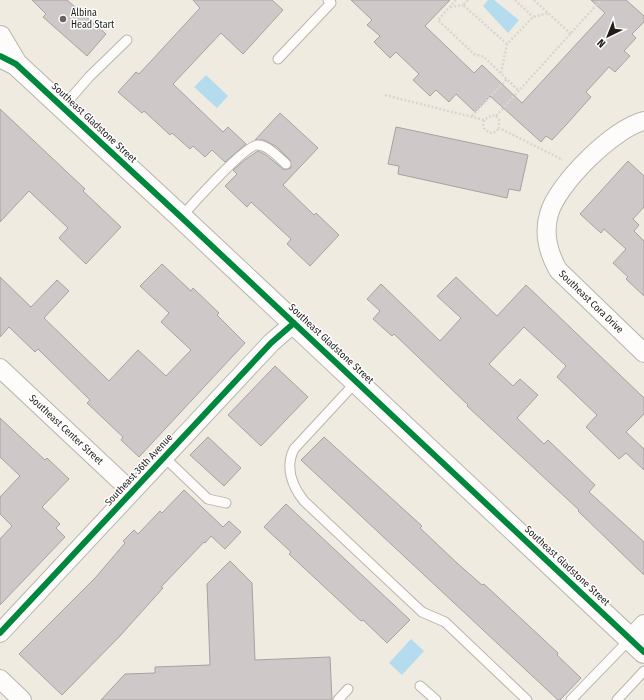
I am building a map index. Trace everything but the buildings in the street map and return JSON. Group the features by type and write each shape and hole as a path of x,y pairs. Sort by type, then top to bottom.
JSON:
{"street":[{"name":"Southeast Gladstone Street","path":"0,36 8,60 63,107 357,382 639,638"},
{"name":"Southeast Cora Drive","path":"644,121 635,123 606,142 565,186 554,202 549,214 546,234 549,253 558,270 644,353"},
{"name":"Southeast 36th Avenue","path":"0,633 271,343 294,323"},
{"name":"Southeast Center Street","path":"0,368 132,492"},
{"path":"0,679 22,700"}],"lane":[{"path":"278,59 331,3 328,0"},
{"path":"63,107 89,77 127,40"},
{"path":"181,217 233,162 252,146 258,145 268,148 286,164"},
{"path":"357,382 294,449 290,456 290,474 295,490 304,501 422,612 445,622 523,699"},
{"path":"164,457 208,500 226,503"},
{"path":"571,700 639,638"},
{"path":"617,700 644,671"},
{"path":"420,686 436,700"},
{"path":"338,700 348,689"}],"path":[{"path":"456,0 438,20 474,54 484,57 519,91"},
{"path":"450,7 464,4 468,0"},
{"path":"515,0 533,17"},
{"path":"534,0 571,34"},
{"path":"496,116 499,120 499,128 496,132 490,133 485,130 483,126 484,120 492,115 496,116 601,0"},
{"path":"464,4 507,44"},
{"path":"501,73 507,44 533,17 548,13"},
{"path":"472,116 507,79"},
{"path":"385,95 484,120"},
{"path":"499,128 581,169"}],"water":[{"path":"488,0 494,0 519,20 508,33 483,6"},
{"path":"206,75 228,96 217,108 194,87"},
{"path":"411,639 424,651 402,675 389,663"}],"cycle path":[{"path":"0,56 16,64 644,652"},
{"path":"0,633 271,343 294,323"}],"place":[{"name":"Albina Head Start","path":"63,19"}]}
